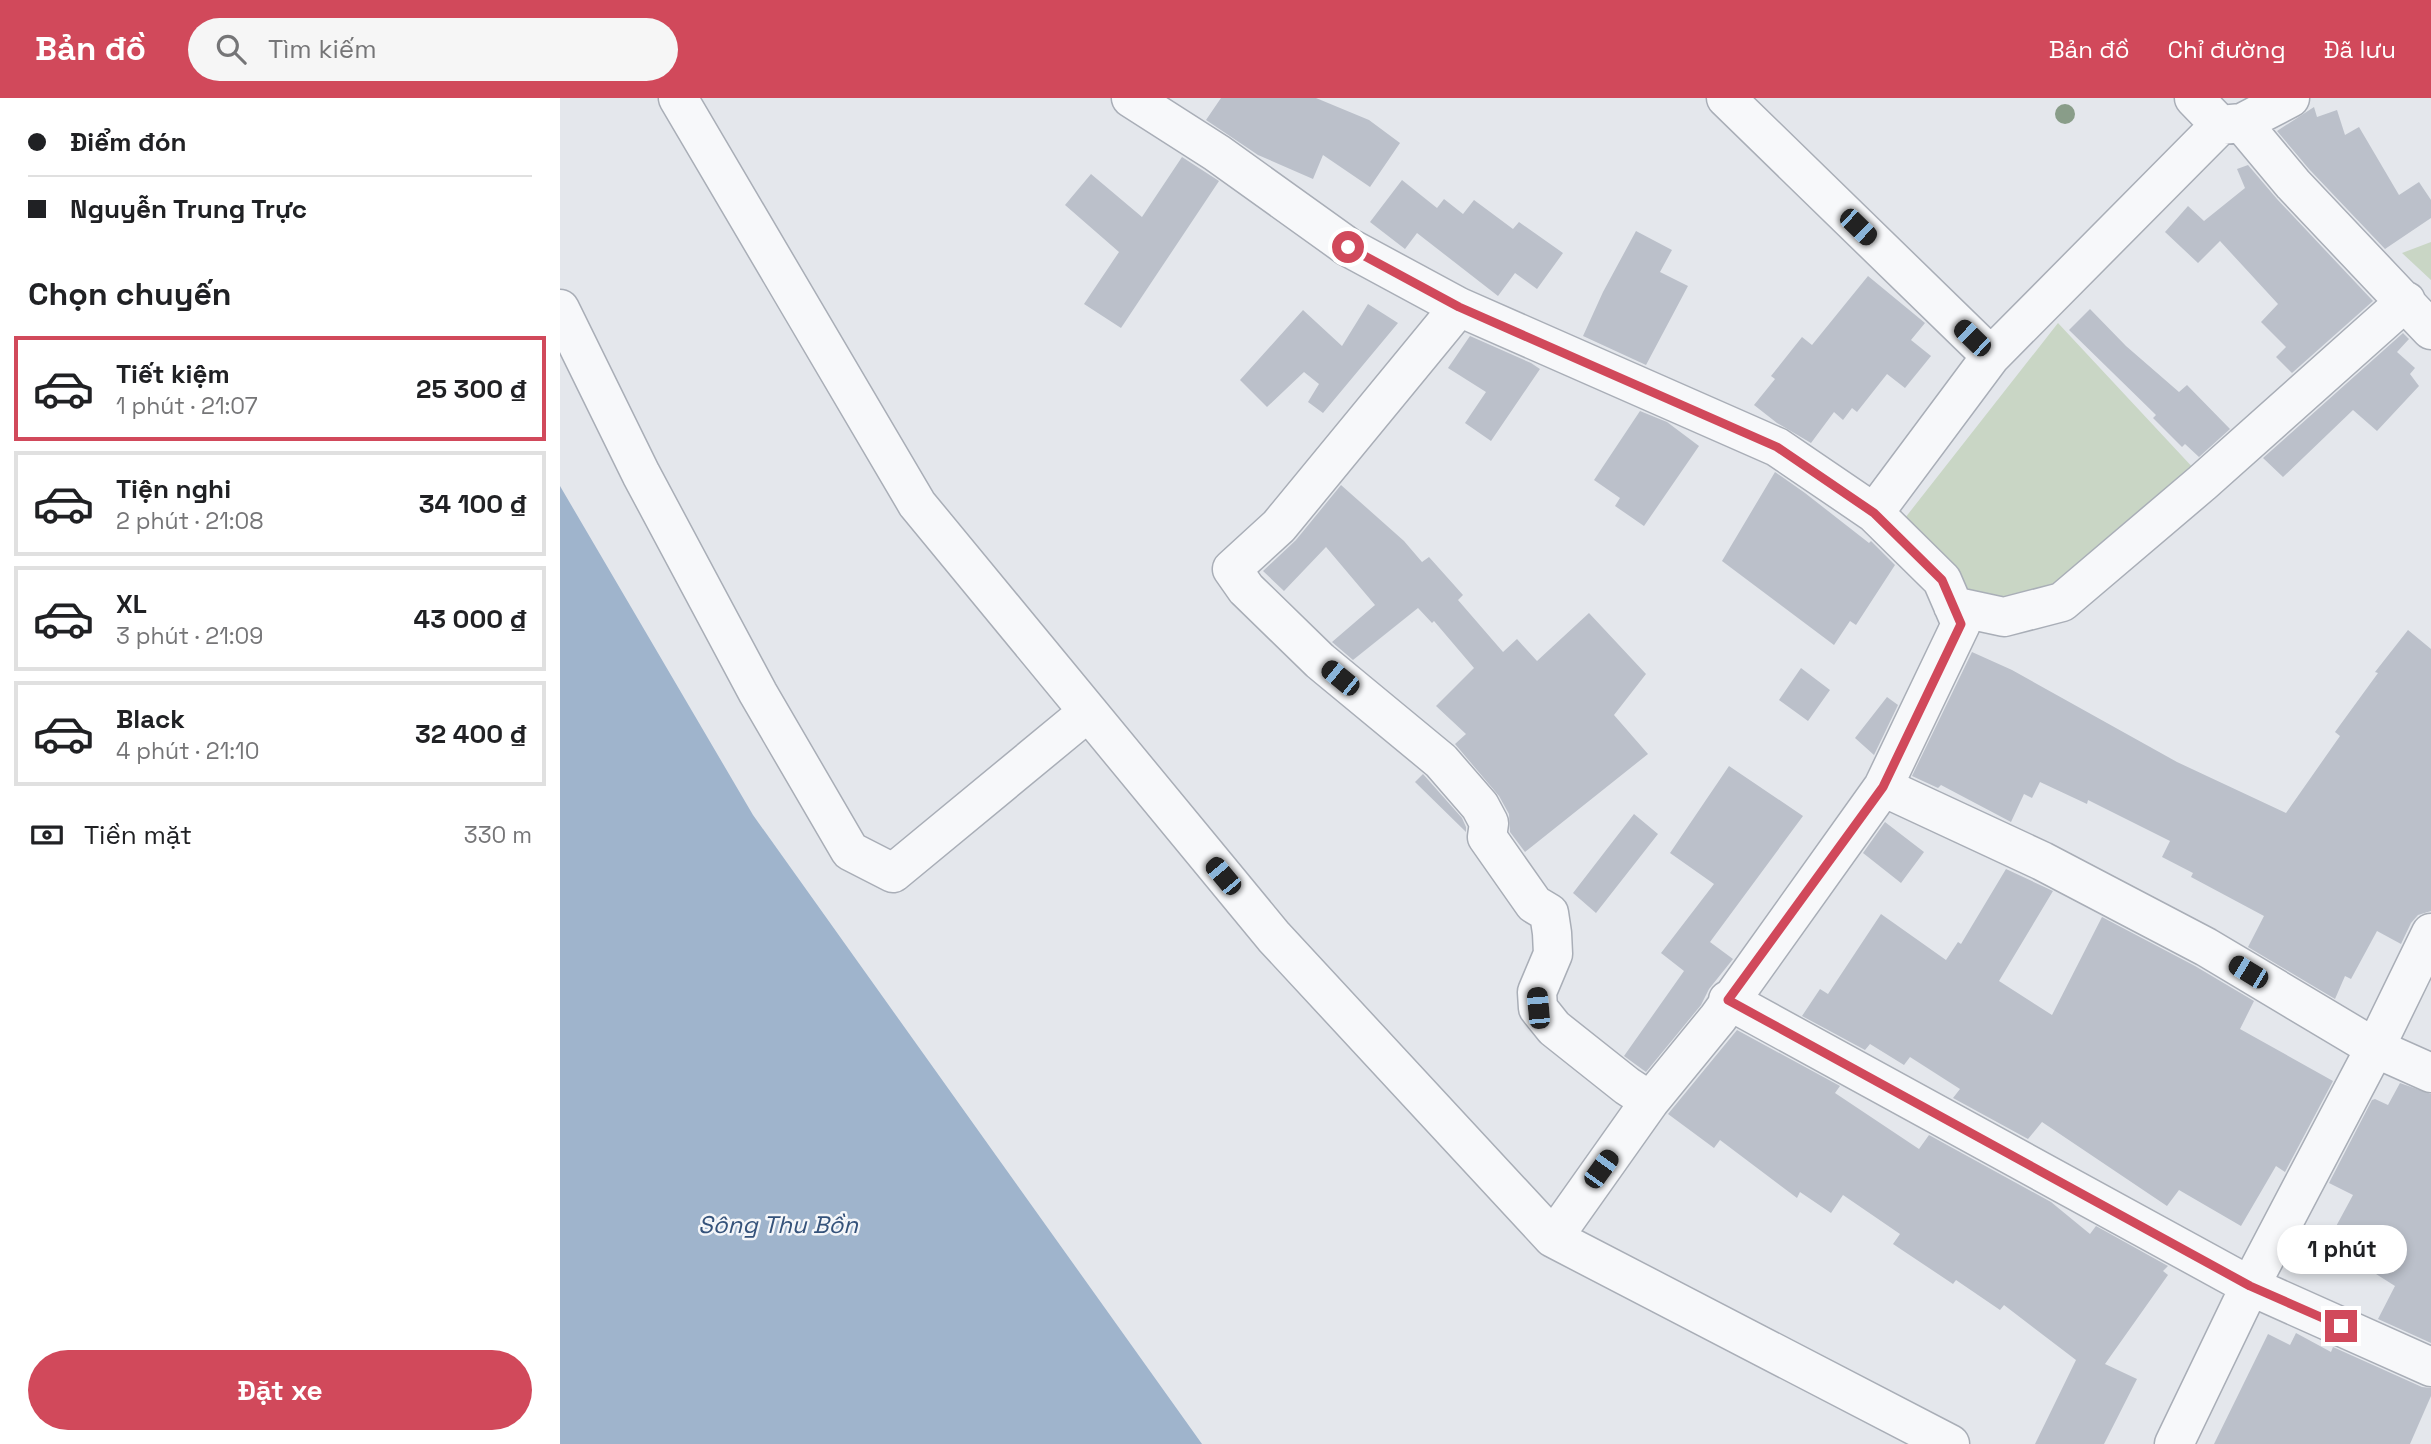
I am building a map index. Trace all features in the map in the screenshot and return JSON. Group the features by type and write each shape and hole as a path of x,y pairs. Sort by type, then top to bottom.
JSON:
{"street":[{"path":"678,98 917,504 1274,937 1553,1238 1950,1444"},
{"path":"1131,98 1217,153 1348,247 1459,307 1777,447 1874,513 1942,580 1961,624 1883,787 1728,1000 1718,1018 1650,1101 1553,1238"},
{"path":"1726,98 1991,356"},
{"path":"2194,98 2231,124 2293,184 2431,330"},
{"path":"1874,513 1991,356 2231,124 2290,98"},
{"path":"1953,606 2004,617 2062,602 2202,483 2406,301"},
{"path":"1459,307 1279,526 1232,569 1246,589 1320,662 1441,761 1480,806 1489,823 1487,837 1534,904 1549,913 1553,954 1537,992 1538,1008 1554,1028 1650,1101"},
{"path":"560,309 641,474 751,681 849,851 893,873 1088,712"},
{"path":"1883,787 2042,861 2206,947 2375,1048 2431,1073"},
{"path":"2174,1444 2250,1286 2375,1048 2431,933"},
{"path":"1728,1000 2250,1286 2431,1367"}],"green space":[{"path":"2431,242 2431,280 2402,253"},
{"path":"2058,323 2196,471 2062,602 1972,610 1905,518"}],"water":[{"name":"Sông Thu Bồn","path":"560,486 753,815 1202,1444 560,1444"}],"building":[{"path":"1221,98 1316,98 1369,120 1400,143 1370,187 1323,155 1313,179 1258,155 1206,120"},
{"path":"2314,107 2317,117 2337,110 2345,135 2359,127 2399,195 2419,182 2431,200 2431,218 2385,249 2277,131"},
{"path":"1182,157 1219,181 1121,328 1084,304 1119,252 1065,205 1091,174 1142,217"},
{"path":"2248,165 2373,301 2292,373 2276,357 2286,347 2261,322 2278,304 2220,241 2198,263 2165,232 2188,206 2204,221 2245,188 2237,169"},
{"path":"1402,180 1437,208 1444,199 1463,214 1474,200 1513,229 1519,222 1563,253 1537,289 1515,273 1498,296 1417,233 1405,249 1370,222"},
{"path":"1636,231 1672,250 1660,272 1688,286 1646,365 1583,336"},
{"path":"1868,276 1925,323 1911,340 1931,356 1905,388 1887,374 1857,412 1852,408 1843,420 1834,412 1811,443 1777,423 1754,405 1775,379 1771,376 1802,337 1812,345"},
{"path":"1368,304 1398,323 1323,413 1308,402 1319,384 1304,372 1267,407 1240,380 1303,310 1342,346"},
{"path":"2090,309 2126,346 2179,392 2187,385 2230,429 2199,457 2185,444 2182,447 2153,418 2156,415 2069,330"},
{"path":"2403,333 2409,339 2397,352 2415,368 2410,374 2419,386 2377,431 2353,410 2283,477 2263,458"},
{"path":"1470,336 1540,369 1491,441 1465,423 1486,392 1448,368"},
{"path":"1640,411 1667,422 1699,446 1644,526 1615,506 1620,498 1594,480"},
{"path":"1775,472 1869,543 1871,541 1895,565 1856,625 1850,621 1834,645 1722,561"},
{"path":"1341,485 1404,541 1422,562 1429,557 1463,595 1458,600 1503,652 1517,639 1537,661 1589,613 1646,674 1614,715 1648,754 1525,852 1510,832 1509,814 1499,796 1455,744 1466,734 1436,706 1474,668 1434,621 1432,623 1418,608 1353,660 1332,642 1375,605 1326,547 1284,591 1263,571 1296,540"},
{"path":"2408,630 2431,649 2431,911 2418,915 2401,944 2377,931 2351,979 2345,976 2335,999 2248,947 2264,916 2191,877 2193,873 2162,857 2170,841 2088,800 2087,804 2040,782 2032,798 2024,794 2011,822 1941,785 1938,788 1912,776 1972,652 2012,670 2177,762 2286,813 2340,736 2335,732 2378,673 2375,672"},
{"path":"1801,668 1830,690 1808,721 1779,700"},
{"path":"1887,697 1898,705 1874,755 1855,738"},
{"path":"1729,766 1803,816 1710,942 1733,959 1709,989 1701,1005 1646,1072 1624,1056 1684,971 1661,953 1714,884 1670,853"},
{"path":"1423,774 1462,818 1466,832 1415,782"},
{"path":"1634,814 1658,834 1596,913 1573,893"},
{"path":"1885,822 1924,852 1901,883 1863,853"},
{"path":"2006,869 2053,891 1999,981 2052,1015 2102,917 2254,1001 2240,1029 2333,1081 2285,1172 2276,1166 2241,1226 2179,1190 2167,1206 2042,1122 2028,1139 1953,1098 1960,1089 1910,1057 1904,1065 1870,1044 1865,1050 1802,1016 1820,989 1828,994 1881,914 1946,960 1958,942 1961,944"},
{"path":"1737,1030 1840,1086 1835,1093 1919,1149 1929,1135 2051,1202 2090,1234 2096,1226 2168,1266 2163,1271 2168,1275 2105,1364 2137,1379 2104,1444 2035,1444 2076,1360 2004,1305 2000,1310 1956,1280 1953,1284 1893,1244 1900,1234 1843,1195 1831,1213 1800,1192 1797,1198 1720,1140 1714,1148 1668,1114"},
{"path":"2400,1083 2431,1094 2431,1343 2378,1319 2395,1286 2327,1243 2353,1195 2329,1183 2372,1100 2388,1105"},
{"path":"2296,1333 2331,1352 2333,1347 2422,1387 2431,1388 2431,1396 2410,1444 2214,1444 2268,1334 2290,1345"}],"route":[{"path":"1348,247 1459,307 1777,447 1874,513 1942,580 1961,624 1883,787 1728,1000 2250,1286 2341,1326"}]}
